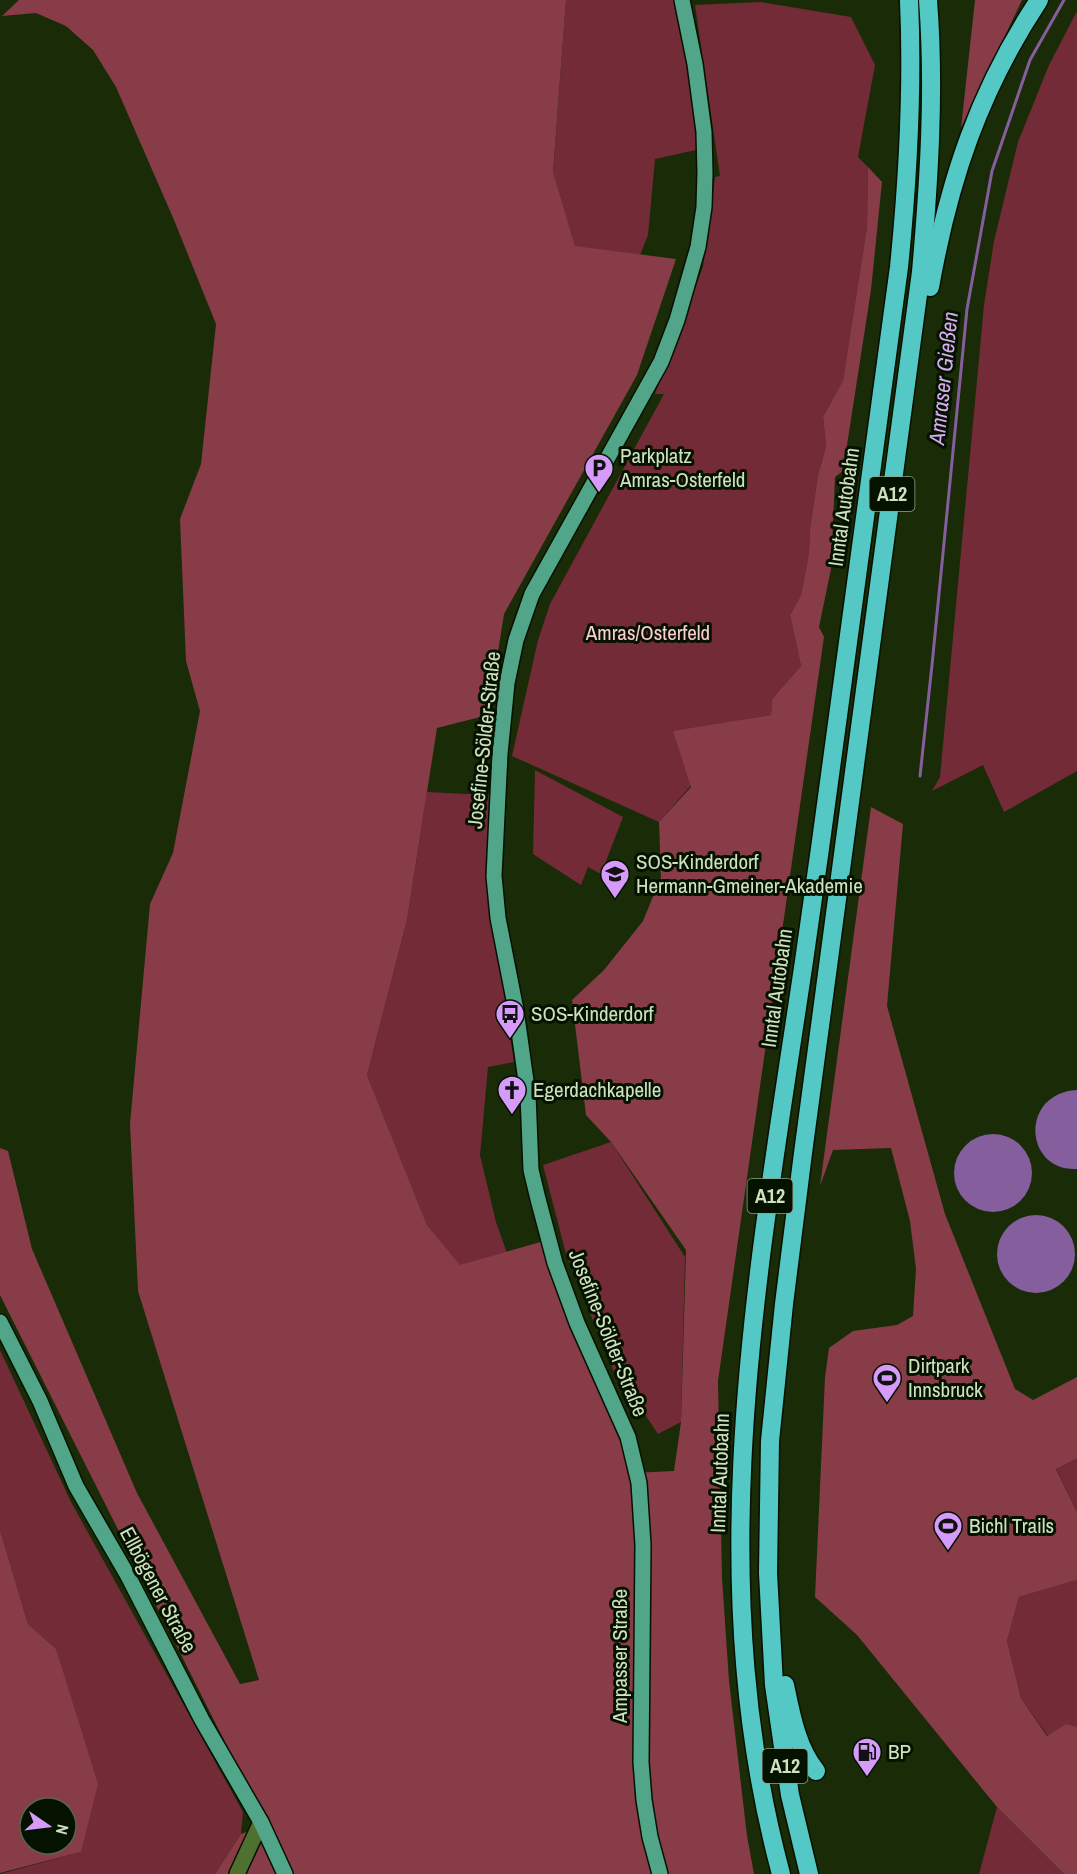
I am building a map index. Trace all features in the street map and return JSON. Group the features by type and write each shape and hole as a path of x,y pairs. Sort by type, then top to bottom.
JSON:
{"highway":[{"name":"Inntal Autobahn","path":"782,1874 753,1740 746,1691 740,1579 747,1373 828,792 902,233 910,107 909,0"},
{"name":"A12","path":"809,1874 790,1795 772,1656 768,1573 770,1441 784,1304 914,327 927,206 931,141 932,64 928,0"},
{"path":"914,327 928,295 948,202 969,136 995,75 1039,0"},
{"path":"772,1656 784,1680 806,1759 816,1771"}],"main road":[{"name":"Josefine-Sölder-Straße","path":"628,1437 577,1323 555,1263 531,1170 526,1084 516,1010 497,908 494,876 495,825 507,683 516,640 530,600 661,362 677,320 698,247 705,184 704,132 695,64 682,0"},
{"name":"Ellbögener Straße","path":"0,1322 40,1401 76,1486 128,1576 202,1720 261,1822 285,1874"},
{"name":"Ampasser Straße","path":"628,1437 639,1483 643,1545 641,1762 643,1790 650,1837 660,1874"}],"street":[{"path":"237,1874 261,1822"}],"green space":[{"path":"566,0 681,0 705,148 655,159 648,235 640,255 575,247 553,173"},
{"name":"Amras/Osterfeld","path":"761,2 851,17 875,65 858,157 868,167 867,226 843,382 823,417 826,446 818,475 810,528 809,553 801,595 790,615 801,666 772,699 771,715 749,719 659,822 512,756 538,640 550,604 664,394 655,394 703,267 715,177 720,176 695,5"},
{"path":"1077,11 1077,771 1004,812 983,765 932,791 940,777 984,305 994,241 1018,142 1049,65"},
{"path":"535,770 623,817 601,874 588,867 581,885 533,854"},
{"path":"427,792 489,795 488,857 509,1006 509,1029 514,1062 488,1067 480,1155 496,1222 507,1253 460,1266 427,1225 367,1075 407,920"},
{"path":"611,1142 685,1257 681,1422 658,1434 630,1392 623,1394 566,1254 543,1165"},
{"path":"0,1350 71,1502 243,1812 241,1834 215,1874 0,1874 66,1856 78,1856 78,1853 81,1852 78,1796 74,1796 56,1649 28,1624 0,1530"},
{"path":"1077,1389 1077,1512 1056,1468"},
{"path":"1077,1580 1077,1776 1045,1766 995,1667 1046,1740 1066,1724 1048,1736 1021,1698 1007,1641 1019,1597"},
{"path":"997,1807 1064,1874 979,1874"}],"shaded area":[{"path":"19,0 566,0 553,172 575,246 676,259 637,375 504,614 488,715 437,728 407,920 367,1075 427,1225 460,1265 544,1241 609,1407 632,1473 674,1471 681,1422 686,1250 611,1142 586,1115 572,1000 604,970 643,921 661,877 659,822 691,787 673,731 771,715 772,699 801,666 790,615 801,595 809,553 810,528 818,475 826,446 823,417 843,381 867,226 868,167 882,182 871,290 843,471 835,477 831,569 819,627 824,637 718,1381 722,1578 729,1681 747,1836 754,1874 215,1874 241,1834 270,1823 236,1764 0,1295 0,1148 8,1151 32,1249 137,1493 240,1684 259,1680 138,1291 130,1124 150,904 173,853 200,711 186,661 180,519 201,464 216,324 116,87 93,50 66,26 36,13 2,16"},
{"path":"975,0 1022,0 961,128"},
{"path":"871,807 903,824 887,1006 945,1214 1015,1389 1033,1400 1077,1377 1077,1458 1056,1469 1077,1512 1077,1580 1019,1597 1007,1641 1021,1698 1047,1736 1066,1724 1077,1727 1077,1874 1064,1874 997,1807 857,1635 815,1597 825,1377 829,1348 853,1331 897,1325 913,1316 916,1269 910,1221 891,1148 833,1150 820,1186"},
{"path":"1077,1090 1077,1169 1059,1167 1046,1158 1038,1146 1035,1132 1038,1117 1045,1104 1058,1094"},
{"path":"993,1134 1008,1137 1021,1145 1029,1158 1032,1173 1029,1188 1021,1201 1008,1209 993,1212 978,1209 965,1201 957,1188 954,1173 957,1158 965,1145 978,1137"},
{"path":"1036,1215 1051,1218 1064,1226 1072,1239 1075,1254 1072,1269 1064,1282 1051,1290 1036,1293 1021,1290 1008,1282 1000,1269 997,1254 1000,1239 1008,1226 1021,1218"},
{"path":"0,1530 28,1624 56,1649 98,1784 81,1852 78,1853 78,1796 18,1796 18,1856 66,1856 0,1873"}],"waterway":[{"name":"Amraser Gießen","path":"920,776 967,309 992,171 1030,60 1064,0"}],"place":[{"name":"Parkplatz Amras-Osterfeld","path":"599,494"},
{"name":"SOS-Kinderdorf Hermann-Gmeiner-Akademie","path":"615,900"},
{"name":"SOS-Kinderdorf","path":"510,1040"},
{"name":"Egerdachkapelle","path":"512,1116"},
{"name":"Dirtpark Innsbruck","path":"887,1404"},
{"name":"Bichl Trails","path":"948,1552"},
{"name":"BP","path":"867,1778"}]}
